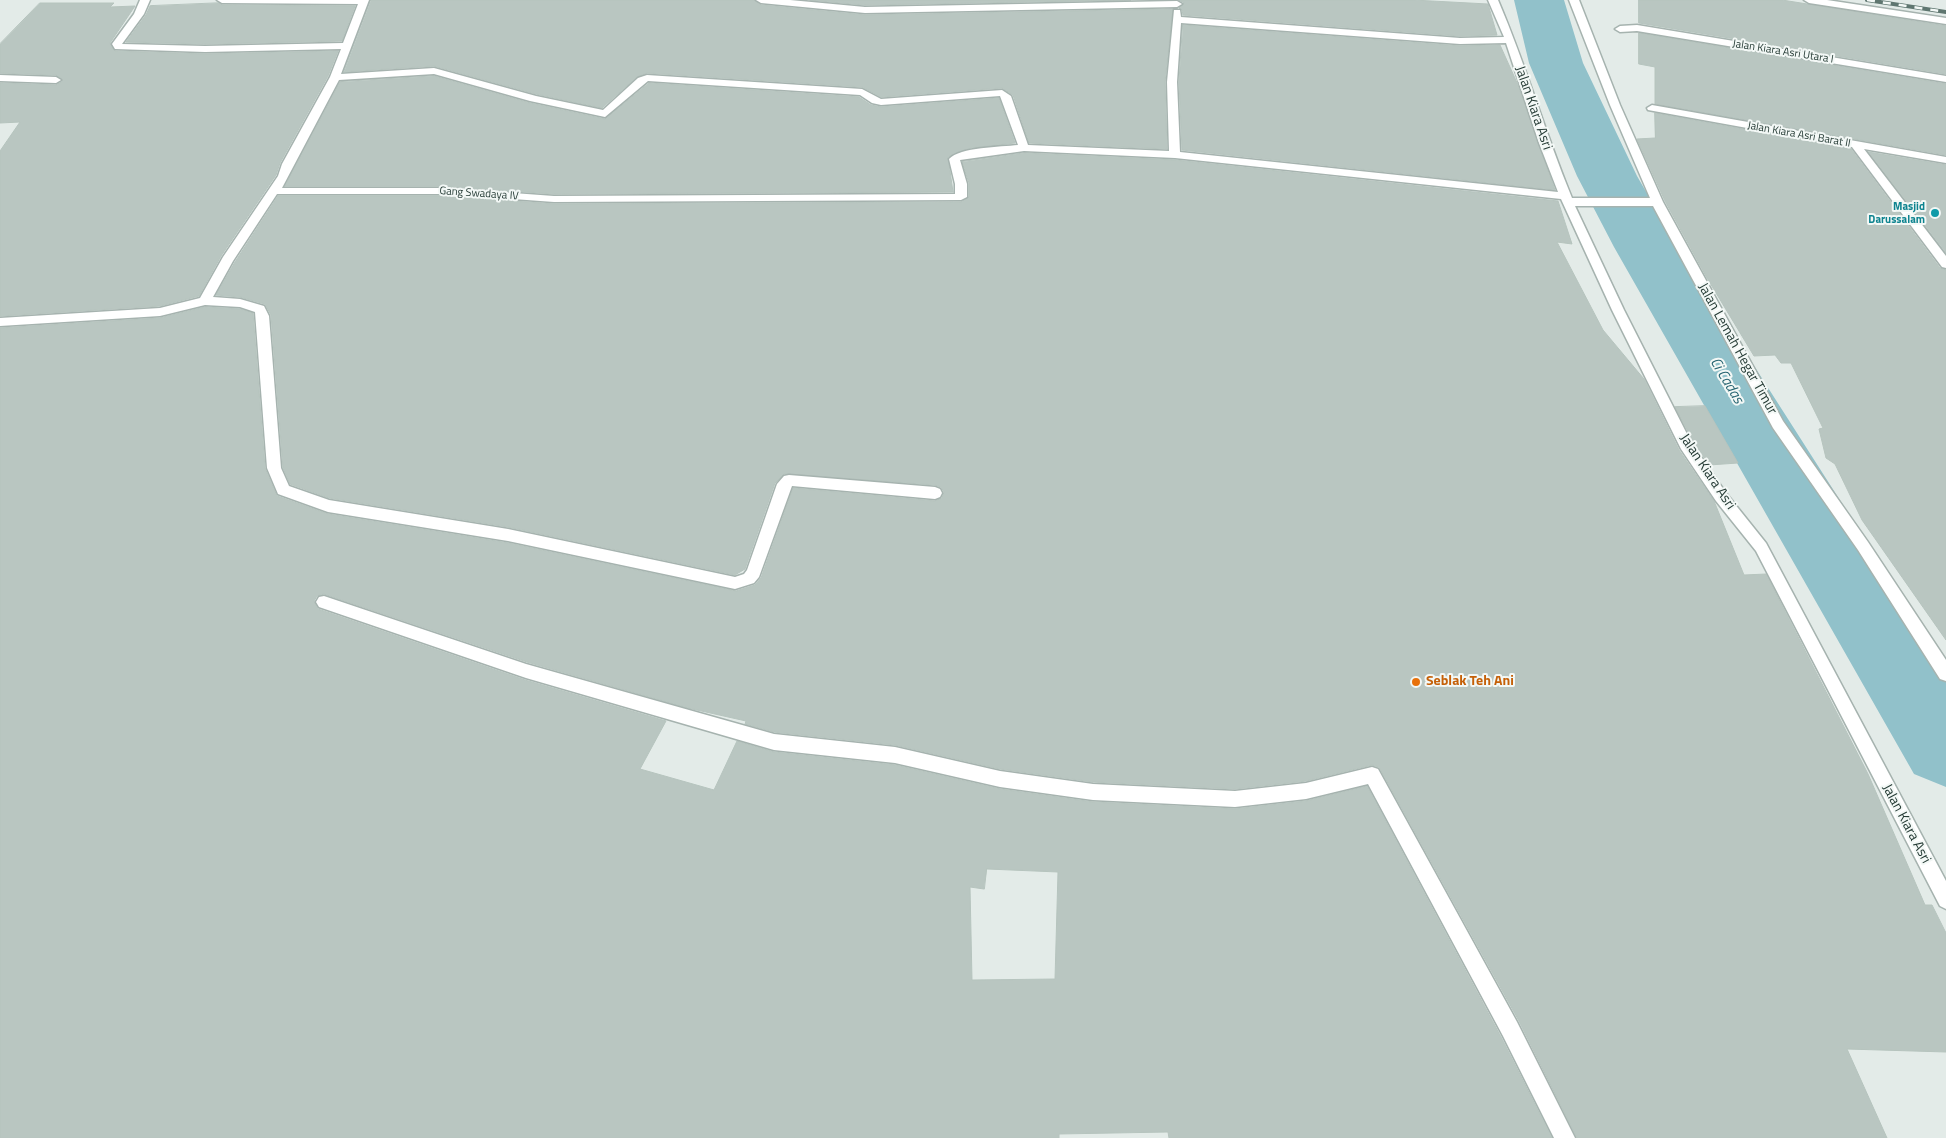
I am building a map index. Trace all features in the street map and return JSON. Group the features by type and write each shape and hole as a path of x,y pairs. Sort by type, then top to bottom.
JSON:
{"street":[{"path":"145,0 139,14 117,44 118,47 205,49 347,46"},
{"path":"204,301 227,260 284,176 287,164 335,77 364,1 222,0"},
{"path":"761,0 865,10 1177,2 1172,82 1175,155"},
{"name":"Jalan Kiara Asri","path":"1493,0 1510,40 1544,143 1566,199 1618,310 1686,445 1721,497 1761,547 1946,900"},
{"name":"Jalan Lemah Hegar Timur","path":"1574,0 1653,202 1778,424 1863,546 1946,674"},
{"path":"1809,0 1946,21"},
{"path":"1177,20 1460,41 1510,40"},
{"name":"Jalan Kiara Asri Utara I","path":"1620,29 1637,28 1946,79"},
{"path":"335,77 434,72 534,99 605,114 642,80 647,78 862,92 881,102 1002,93 1006,96 1024,148 1175,155 1590,203 1653,202"},
{"path":"0,78 56,80"},
{"name":"Jalan Kiara Asri Barat II","path":"1652,108 1946,160"},
{"path":"1856,145 1946,264"},
{"name":"Gang Swadaya IV","path":"273,191 445,191 554,199 685,196 961,197 961,184 954,159 964,155 1024,148"},
{"path":"0,322 160,312 204,301 240,302 260,309 265,326 274,468 283,490 328,506 508,535 735,583 748,579 754,573 784,484 789,480 935,493"},
{"path":"324,602 526,671 774,742 895,755 1000,779 1094,792 1235,799 1306,791 1372,775 1510,1029 1565,1138"}],"building":[{"path":"371,0 754,0 761,5 865,15 1173,9 1165,82 1167,149 1029,143 1013,95 1002,88 881,97 862,87 647,73 637,77 602,108 536,94 434,66 344,72"},
{"path":"810,0 1131,0 865,5"},
{"path":"1179,0 1413,0 1488,4 1497,35 1460,36 1183,15 1182,10 1179,8 1184,3"},
{"path":"1639,0 1782,0 1946,26 1946,74 1639,23"},
{"path":"40,3 114,3 110,7 135,6 110,43 115,51 205,54 338,51 328,76 280,163 276,175 221,256 199,296 160,306 0,316 0,151 20,122 0,123 0,83 56,85 63,81 56,75 0,73 0,44"},
{"path":"219,3 222,5 355,6 342,41 205,44 126,42 146,15 150,6"},
{"path":"1183,25 1460,46 1500,45 1518,85 1555,190 1182,150 1179,82"},
{"path":"1639,33 1946,84 1946,155 1655,104 1655,67 1639,64"},
{"path":"434,76 530,103 605,119 649,83 859,97 871,105 881,107 999,98 1015,143 971,148 948,157 953,192 554,194 445,186 285,186 340,82"},
{"path":"1655,113 1851,149 1940,268 1946,270 1946,640 1862,520 1835,464 1826,458 1819,429 1823,428 1791,363 1781,363 1775,355 1754,356 1707,278 1665,201 1637,139 1655,138"},
{"path":"1868,152 1946,165 1946,253"},
{"path":"1024,153 1175,160 1558,201 1572,244 1557,242 1603,330 1644,379 1679,450 1714,501 1744,575 1766,574 1868,774 1925,905 1932,905 1946,933 1946,1052 1847,1049 1887,1138 1577,1138 1519,1021 1379,767 1372,765 1306,781 1235,789 1093,782 1000,769 895,745 774,732 745,724 746,721 688,708 527,662 324,594 317,596 314,601 318,609 525,680 666,721 640,769 714,790 737,741 774,752 895,765 1000,789 1093,802 1235,809 1306,801 1367,786 1501,1037 1552,1138 1169,1138 1168,1132 1059,1134 1059,1138 0,1138 0,328 160,318 205,307 240,309 253,313 265,468 277,496 328,514 508,543 736,591 755,585 761,578 793,488 935,501 942,498 944,492 941,487 935,485 784,474 775,483 745,569 735,575 508,527 329,498 290,484 283,468 271,315 265,304 240,297 216,295 278,196 445,196 554,204 961,202 969,197 969,183 962,162","holes":["987,869 1058,872 1055,979 972,980 970,887 984,889"]},
{"path":"1705,406 1738,463 1709,465 1693,441 1675,407"}],"waterway":[{"name":"Ci Cadas","path":"1539,0 1556,63 1607,176 1646,247 1946,745"}],"railway":[{"path":"1867,0 1946,12"}],"place":[{"name":"Masjid Darussalam","path":"1935,213"},
{"name":"Seblak Teh Ani","path":"1416,682"}]}
